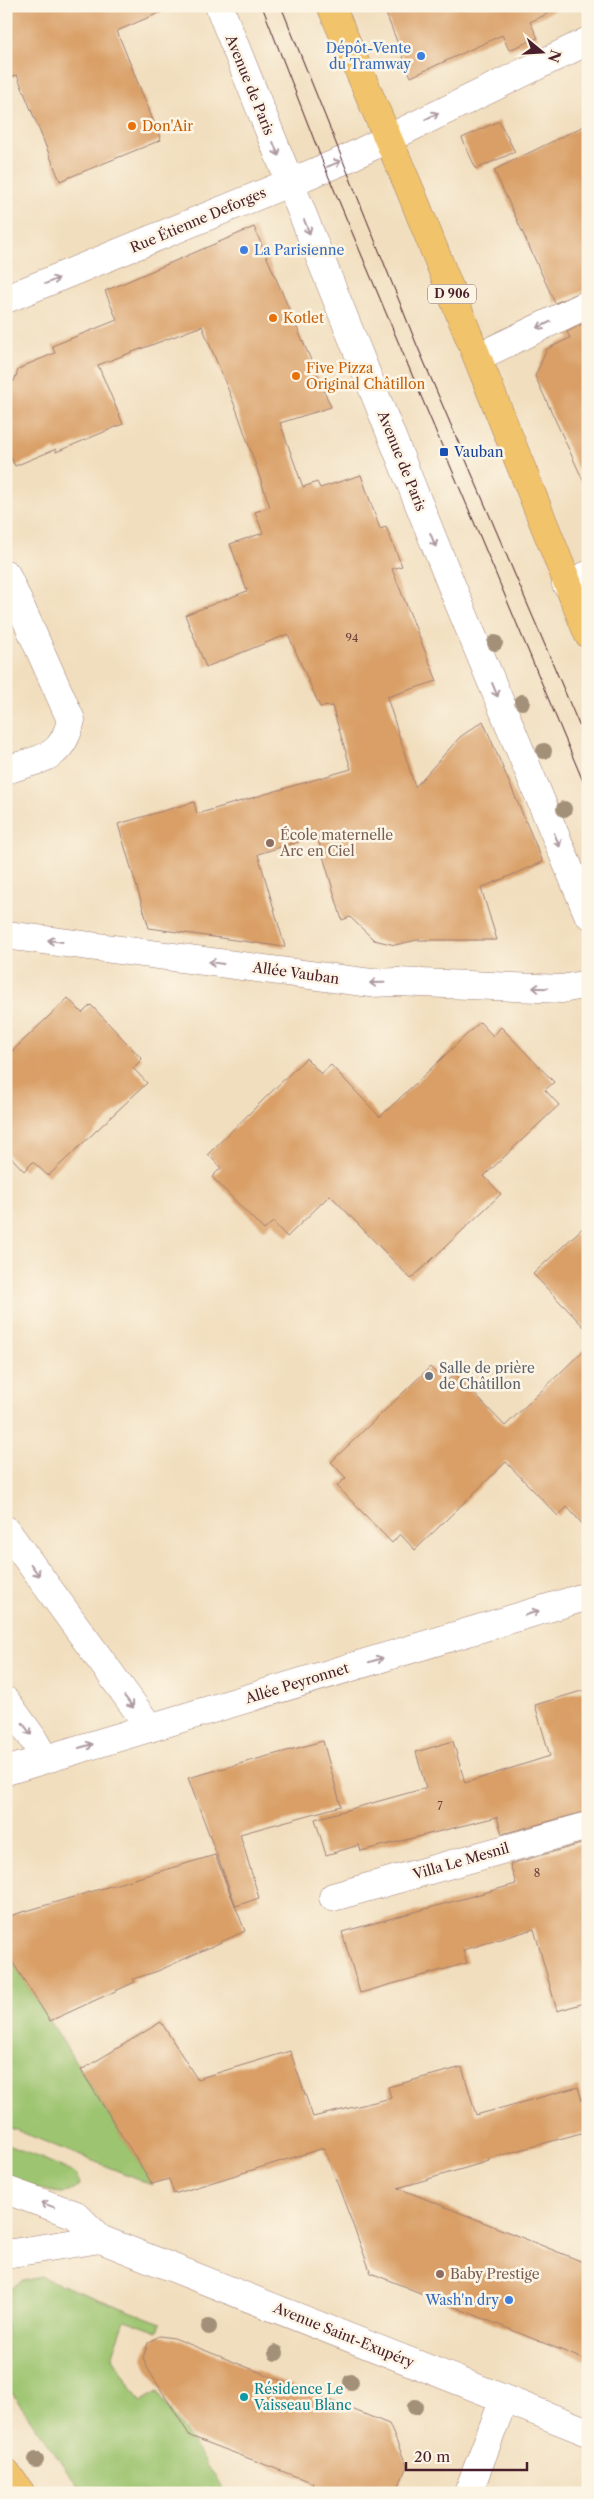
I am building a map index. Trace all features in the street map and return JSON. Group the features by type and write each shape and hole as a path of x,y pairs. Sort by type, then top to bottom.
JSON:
{"main road":[{"name":"D 906","path":"331,6 388,137 478,357 577,580 588,634"},
{"path":"6,2472 21,2493"}],"street":[{"name":"Avenue de Paris","path":"219,6 588,914"},
{"name":"Rue Étienne Deforges","path":"6,299 115,256 342,160 588,41"},
{"path":"478,357 588,304"},
{"path":"6,574 71,720 67,737 54,755 6,770"},
{"name":"Allée Vauban","path":"6,935 371,983 397,982 562,989 588,984"},
{"path":"6,1530 150,1728"},
{"name":"Allée Peyronnet","path":"6,1770 588,1596"},
{"path":"6,1701 32,1737 44,1758"},
{"name":"Villa Le Mesnil","path":"333,1897 588,1826"},
{"name":"Avenue Saint-Exupéry","path":"6,2190 76,2215 100,2239 588,2432"},
{"path":"6,2254 100,2239"},
{"path":"468,2493 504,2399"}],"green space":[{"path":"6,1951 153,2185 6,2126"},
{"path":"6,2144 72,2171 77,2175 79,2185 71,2191 62,2193 40,2189 17,2180 6,2172"},
{"path":"41,2277 161,2323 158,2332 125,2320 112,2357 140,2402 158,2392 226,2493 83,2493 6,2385 6,2290 23,2281"}],"building":[{"path":"6,6 175,6 117,31 161,140 60,181 17,75 6,79"},
{"path":"383,6 564,6 530,22 538,38 509,50 502,35 411,77"},
{"path":"499,121 515,152 476,169 462,138"},
{"path":"588,124 588,289 555,303 494,170"},
{"path":"254,227 331,407 280,423 303,487 317,482 320,488 361,475 380,529 386,527 402,566 392,569 437,681 387,697 415,787 460,737 483,721 543,862 481,888 497,940 417,940 395,945 374,940 350,917 342,920 317,836 258,854 285,947 149,928 118,824 194,802 197,814 351,769 332,706 320,707 288,634 206,667 185,615 247,591 230,544 263,533 255,512 270,507 237,411 202,326 98,365 123,424 56,452 56,449 15,466 6,446 6,384 14,381 18,370 55,353 52,346 117,320 105,291"},
{"path":"588,321 588,491 535,376 547,349 570,338 567,332"},
{"path":"68,998 82,1013 91,1005 142,1059 133,1068 147,1083 48,1176 33,1162 24,1171 6,1152 6,1057"},
{"path":"480,1022 493,1036 501,1027 554,1082 545,1090 559,1105 484,1176 501,1194 411,1279 330,1195 287,1237 273,1222 264,1230 212,1177 221,1168 208,1154 306,1058 321,1074 331,1065 380,1117"},
{"path":"588,1223 588,1331 533,1274"},
{"path":"588,1346 588,1530 567,1507 558,1516 506,1462 415,1550 400,1534 392,1543 337,1486 346,1478 331,1462 430,1367 445,1382 455,1374 505,1426"},
{"path":"588,1689 588,1811 502,1834 497,1817 361,1851 359,1845 326,1855 315,1819 426,1788 416,1752 453,1741 465,1783 550,1756 535,1705"},
{"path":"323,1741 341,1806 240,1834 259,1898 236,1906 188,1778"},
{"path":"588,1842 588,2002 557,2011 534,1929 463,1950 467,1963 360,1993 342,1932 516,1884 510,1864"},
{"path":"215,1855 245,1931 158,1971 133,1979 135,1982 50,2021 6,1952 6,1917"},
{"path":"161,2022 197,2079 290,2051 313,2117 391,2098 388,2087 462,2067 476,2115 578,2087 588,2121 588,2131 488,2159 489,2161 398,2188 588,2264 588,2361 371,2273 324,2148 174,2194 169,2179 152,2184 81,2070"},
{"name":"Résidence Le Vaisseau Blanc","path":"159,2336 174,2338 389,2424 407,2466 396,2493 309,2493 313,2483 190,2436 146,2366 143,2358 148,2343"}],"tram line":[{"path":"262,6 325,168 588,793"},
{"path":"281,6 416,343 588,746"}],"place":[{"name":"Dépôt-Vente du Tramway","path":"421,56"},
{"name":"Don'Air","path":"132,126"},
{"name":"La Parisienne","path":"244,250"},
{"name":"Kotlet","path":"273,318"},
{"name":"Five Pizza Original Châtillon","path":"296,376"},
{"name":"Vauban","path":"444,452"},
{"name":"École maternelle Arc en Ciel","path":"270,843"},
{"name":"Salle de prière de Châtillon","path":"429,1376"},
{"name":"Baby Prestige","path":"440,2274"},
{"name":"Wash'n dry","path":"509,2300"},
{"name":"Résidence Le Vaisseau Blanc","path":"244,2397"}]}
